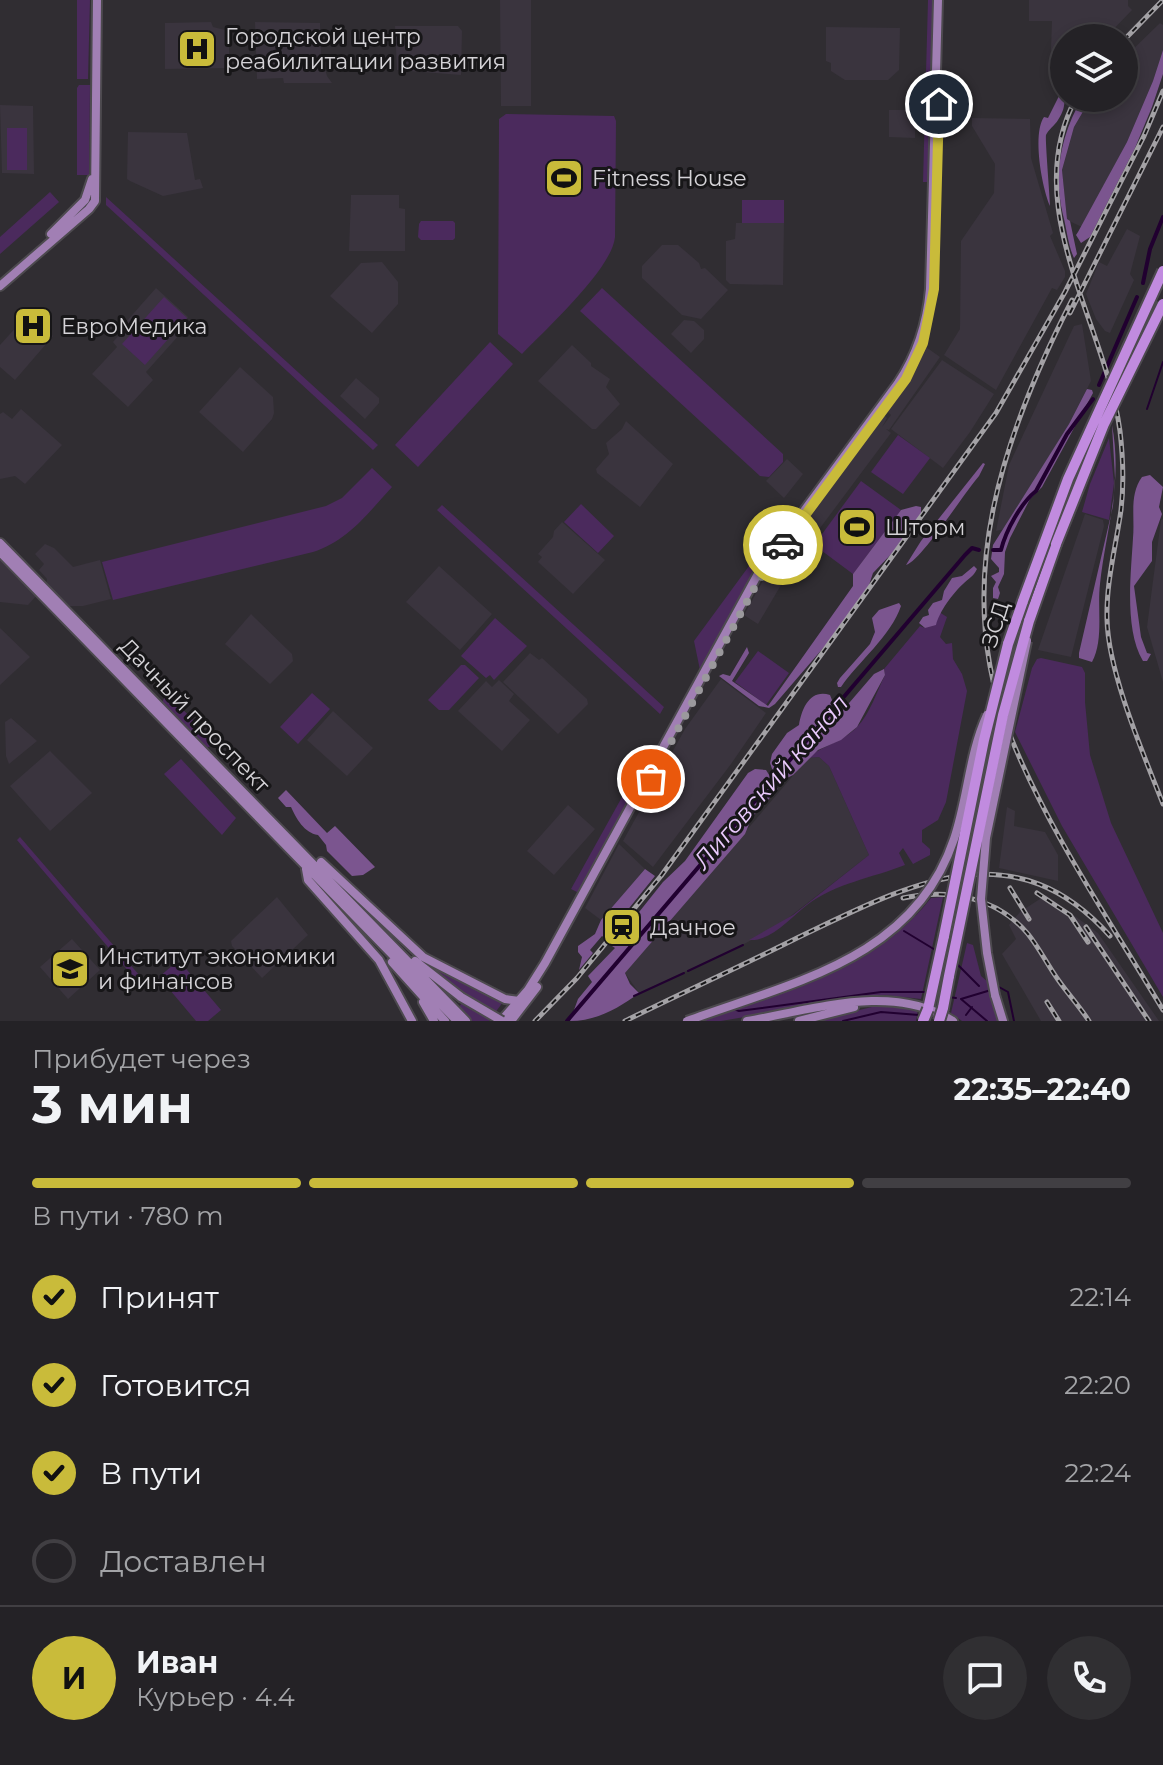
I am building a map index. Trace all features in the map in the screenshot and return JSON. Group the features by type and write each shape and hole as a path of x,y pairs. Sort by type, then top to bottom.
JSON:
{"highway":[{"name":"ЗСД","path":"925,1021 1008,644 1042,545 1097,412 1163,271"},
{"name":"ЗСД","path":"941,1021 1003,715 1029,621 1079,483 1119,391 1163,304"}],"main road":[{"path":"0,286 92,198 95,0"},
{"path":"359,916 469,1002 502,1021 545,963 759,572 889,396 916,351 927,314 930,289 940,0"},
{"path":"511,1021 546,971 763,574 901,386 917,357 929,323 934,289 940,0"},
{"path":"0,279 92,198"},
{"name":"Дачный проспект","path":"0,543 278,826 359,916"},
{"name":"Дачный проспект","path":"0,552 306,868 359,916"},
{"path":"1003,1021 987,953 981,899 986,838 1026,654 1029,621"},
{"path":"687,1021 850,959 894,931 912,914 933,886 948,857 961,816 979,732 995,696"},
{"path":"278,826 285,828 423,957 505,999 519,1001"},
{"path":"306,868 308,880 379,960 412,1021"},
{"path":"359,916 374,943 445,1021"},
{"path":"367,930 457,1021"},
{"path":"395,946 466,1021"},
{"path":"410,981 434,1021"},
{"path":"747,1021 879,1000 933,1011 953,1021"},
{"path":"799,1021 859,1006 899,1003"}],"shaded area":[{"path":"77,0 90,0 88,79 77,79"},
{"path":"500,0 531,0 531,106 501,106"},
{"path":"928,0 934,0 930,182 923,182"},
{"path":"1029,0 1128,0 1132,10 1118,24 1029,21"},
{"name":"Городской центр реабилитации развития","path":"211,22 213,27 229,31 229,68 165,69 165,23"},
{"path":"255,22 320,23 321,54 332,83 284,83 283,78 257,79"},
{"path":"1160,23 1163,25 1163,50 1153,81 1127,142 1082,227 1067,220 1062,170 1074,127 1083,112 1138,112 1138,44"},
{"path":"395,26 458,26 462,31 461,75 397,70"},
{"path":"826,27 900,28 899,70 888,80 845,80 831,71 831,63 826,61"},
{"path":"1163,50 1163,74 1135,148 1090,237 1081,243 1076,235 1127,142"},
{"path":"79,85 90,85 89,175 77,175"},
{"path":"0,105 33,106 34,174 2,173"},
{"path":"889,110 915,110 915,138 889,137"},
{"path":"1051,112 1062,112 1046,135 1050,206 1041,174 1039,148 1040,125 1044,117 1048,118"},
{"path":"1075,112 1083,112 1074,127 1062,170 1067,219 1077,254 1074,258 1059,184 1061,155"},
{"path":"506,114 614,116 616,121 615,237 611,250 591,281 522,354 498,334 499,119"},
{"path":"972,118 1030,119 1031,158 1053,233 1050,236 1065,271 1065,277 1057,290 1052,288 996,390 944,355 960,329 961,241 994,193 995,164 972,126"},
{"path":"7,128 27,128 27,170 7,170"},
{"path":"128,132 187,133 195,180 200,179 203,188 163,196 127,179"},
{"path":"50,192 59,202 0,254 0,237"},
{"path":"351,195 399,195 399,208 405,209 405,251 349,251"},
{"path":"106,197 378,445 373,450 106,205"},
{"path":"742,200 784,200 784,223 742,223"},
{"path":"421,221 453,221 455,238 421,240 418,237"},
{"path":"736,223 784,223 783,285 730,284 726,280 726,241 735,239"},
{"path":"1127,229 1140,236 1130,274 1134,280 1110,333 1096,319 1086,294 1099,262 1107,266"},
{"path":"662,245 678,245 699,263 701,269 705,268 728,290 701,319 682,315 642,278 642,266"},
{"path":"382,262 398,282 398,304 372,333 330,296 361,263"},
{"path":"156,288 188,317 186,321 189,324 146,372 153,380 128,407 92,374 117,347 113,342 120,334 118,331"},
{"path":"602,288 783,454 783,462 769,477 760,476 580,311"},
{"path":"164,297 187,318 145,365 122,344"},
{"path":"29,313 53,336 15,380 0,367 0,345"},
{"path":"684,320 694,321 704,330 704,339 691,353 671,334"},
{"path":"1082,324 1091,381 1069,424 1005,529 996,531 1009,465 1074,326"},
{"path":"490,342 513,364 418,467 395,445"},
{"path":"572,345 591,366 610,379 606,387 620,404 596,429 592,429 538,381"},
{"path":"926,347 940,357 889,430 886,429 891,433 794,563 758,624 750,619 744,615 766,575 884,415 887,418 882,427 891,415 886,410 908,381"},
{"path":"942,360 994,394 943,468 891,429"},
{"path":"240,367 273,397 274,413 243,452 199,412"},
{"path":"356,378 379,398 379,403 365,419 340,396"},
{"path":"1087,389 1093,393 1042,487 1030,499 1010,538 1005,552 1004,574 998,587 1000,593 998,599 993,598 996,582 991,576 999,572 999,568 991,559 993,545 1069,424"},
{"path":"21,409 62,445 25,484 15,476 0,479 0,414 3,412 12,419"},
{"path":"626,421 673,464 640,507 596,469 609,454 606,443 622,429"},
{"path":"1112,425 1116,467 1114,491 1115,478"},
{"path":"898,435 930,458 903,494 871,472"},
{"path":"1109,438 1114,483 1109,520 1082,512"},
{"path":"787,459 803,474 784,498 766,481"},
{"path":"983,463 979,476 922,552 906,565 921,541"},
{"path":"372,468 392,487 357,525 337,541 313,552 113,600 102,562 326,506 342,498"},
{"path":"1150,475 1163,487 1159,507 1162,514 1152,542 1152,561 1134,586 1141,637 1147,653 1151,654 1147,661 1143,661 1133,633 1130,584 1134,499 1142,477"},
{"name":"Шторм","path":"861,481 901,510 853,574 814,545"},
{"path":"581,504 614,536 598,553 564,522"},
{"path":"442,505 664,707 660,714 437,510"},
{"path":"921,507 921,515 898,547 873,573 869,585 836,633 775,704 769,708 759,706 719,676 730,676 747,647 749,653 732,681 768,706 853,586 853,574 901,510"},
{"path":"1085,514 1103,520 1104,526 1071,657 1038,650"},
{"path":"1111,515 1100,584 1098,644 1092,662 1079,658 1079,653"},
{"path":"1163,519 1163,682 1147,627"},
{"path":"562,522 605,560 573,594 538,562 542,557 538,554"},
{"path":"45,544 54,548 73,567 100,560 111,599 83,606 68,606 46,585 47,579 39,570 44,564 35,554"},
{"path":"760,551 766,554 700,670 694,641"},
{"path":"0,557 37,595 28,605 0,602"},
{"path":"439,566 492,614 460,650 406,602"},
{"path":"974,566 977,569 951,598 936,625 925,628 919,623 929,615 928,610 933,603 942,600 952,578 962,576"},
{"path":"899,603 901,606 890,628 838,687 840,678 870,644 875,632 872,618 879,610"},
{"path":"939,612 947,617 940,637 946,644 952,643 953,659 967,691 946,802 938,820 922,830 922,842 930,849 930,855 913,864 903,848 899,853 905,865 830,891 773,933 749,940 793,915 869,855 829,766 819,757 808,758 857,727 873,702 885,675 884,669 920,626 925,628"},
{"path":"251,614 292,654 293,661 270,684 225,644"},
{"path":"495,618 527,646 494,680 490,675 486,678 461,656"},
{"path":"0,628 30,657 0,685"},
{"path":"758,651 789,673 766,705 735,682"},
{"path":"530,653 539,660 542,658 587,699 588,704 558,734 503,682"},
{"path":"1041,658 1082,667 1085,673 1090,755 1111,823 1163,933 1163,997 1062,826 1015,732 1032,668"},
{"path":"461,665 479,678 449,710 439,710 428,700"},
{"path":"884,669 885,675 857,727 841,740 818,750 793,775 777,783 770,763 772,754 787,733 799,725 808,701 817,695 830,695 834,705 831,724 874,674"},
{"path":"721,679 766,713 653,867 623,841 685,729"},
{"path":"499,680 514,694 509,701 530,720 502,751 458,711 486,681 492,687"},
{"path":"312,693 330,709 298,744 280,727"},
{"path":"168,694 215,743 207,748 163,704"},
{"path":"333,711 373,748 347,776 307,740"},
{"path":"11,718 37,741 9,764 5,722"},
{"path":"50,751 92,793 50,831 10,786"},
{"path":"819,757 829,766 869,855 783,922 746,943 639,993 625,973 808,758"},
{"path":"181,759 236,818 222,835 164,774"},
{"path":"651,760 581,889 577,892 571,889 637,770"},
{"path":"755,769 766,770 778,789 752,817 745,834 625,973 639,993 607,1013 570,1021 578,999 592,982 588,976 615,948 612,946 663,882 685,861 748,773"},
{"path":"286,790 327,833 335,826 375,867 363,875 352,876 327,851 318,835 305,828 291,807 286,807 278,798"},
{"path":"568,805 595,829 554,875 527,851"},
{"path":"1007,807 1015,811 1014,826 1045,832 1058,855 1058,881 999,868"},
{"path":"20,837 140,976 136,980 17,840"},
{"path":"619,844 645,869 601,920 585,908"},
{"path":"645,869 655,876 605,938 602,936 590,950 593,953 579,970 582,957 578,946 595,934 601,920"},
{"path":"1046,895 1098,933 1159,1021 1041,1021 1002,954 1016,939 1009,925 1020,912"},
{"path":"277,897 308,935 262,978 232,946 231,941"},
{"path":"943,897 921,999 885,995 862,997 721,1021 703,1021 827,976 883,944 931,898"},
{"name":"Институт экономики и финансов","path":"72,939 100,970 68,999 40,967"},
{"path":"967,943 973,945 981,976 988,982 1000,1021 962,1021 951,1013"},
{"path":"423,961 503,1002 489,1021 447,1021 468,996"},
{"path":"182,964 221,1010 208,1021 196,1021 159,977 173,965"},
{"path":"876,1006 918,1009 916,1021 814,1021"}],"waterway":[{"name":"Лиговский канал","path":"1143,283 1150,249 1163,217"},
{"name":"Лиговский канал","path":"1099,385 1137,297"},
{"path":"1147,409 1163,362"},
{"name":"Лиговский канал","path":"993,550 1001,550 1015,518 1036,491 1067,434 1093,399"},
{"name":"Лиговский канал","path":"567,1021 965,555 972,548 979,550"},
{"path":"904,931 937,951"},
{"path":"688,971 743,945"},
{"path":"956,963 979,986"},
{"path":"634,996 684,973"},
{"path":"999,987 1008,992 1014,1021"},
{"path":"961,999 991,990"},
{"path":"734,1009 739,1011 881,992 926,992"},
{"path":"948,997 956,998"},
{"path":"961,999 987,1021"},
{"path":"966,1015 972,1007"},
{"path":"843,1021 881,1012 919,1015"}],"railway":[{"path":"1138,26 1163,0"},
{"path":"535,1021 577,978 661,876 996,413 1065,292 1144,136 1163,91"},
{"path":"1071,112 1061,139 1056,181 1060,222 1099,348 1120,431 1123,491 1108,591 1109,640 1128,712 1163,804"},
{"path":"1070,313 1163,127"},
{"path":"1072,300 1025,402 1007,455 993,509 985,564 984,619 992,674 1008,730 1023,766 1080,873 1163,1010"},
{"path":"625,1021 877,901 957,876 996,875 1035,883 1073,902 1110,936"},
{"path":"1010,888 1029,919"},
{"path":"1037,893 1070,915 1088,942"},
{"path":"903,898 954,895 971,898 1002,911 1028,934 1089,1021"},
{"path":"1086,927 1149,1021"},
{"path":"1047,1002 1059,1021"}],"way so far":[{"path":"651,779 756,585 783,545"}],"place":[{"name":"Городской центр реабилитации развития","path":"197,49"},
{"name":"Fitness House","path":"564,178"},
{"name":"ЕвроМедика","path":"33,326"},
{"name":"Шторм","path":"857,527"},
{"name":"Дачное","path":"622,927"},
{"name":"Институт экономики и финансов","path":"70,969"}],"route":[{"path":"783,545 906,379 923,343 934,289 939,104"}]}
